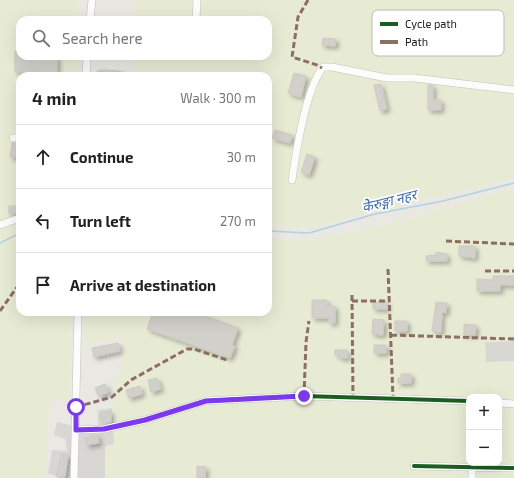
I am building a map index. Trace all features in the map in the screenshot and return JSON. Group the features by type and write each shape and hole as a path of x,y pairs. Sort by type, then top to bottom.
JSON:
{"street":[{"path":"90,16 92,0"},
{"path":"196,16 197,0"},
{"path":"86,72 87,60"},
{"path":"292,180 296,149 306,109 313,88 323,67 332,67 387,78 414,78 514,90"},
{"path":"0,225 16,219"},
{"path":"74,478 78,316"},
{"path":"76,430 104,429 145,420 206,401 242,398 304,396 466,401"},
{"path":"502,403 514,404"},
{"path":"414,466 514,468"},
{"path":"472,468 472,478"}],"shaded area":[{"path":"514,341 514,361 486,362 485,342"},
{"path":"112,408 114,444 105,446 105,478 65,478 48,474 52,450 67,451 65,439 54,435 57,422 78,427 98,427 98,410"}],"green space":[{"path":"0,0 79,0 78,16 16,16 16,60 77,60 77,72 16,72 16,316 71,316 69,400 50,401 45,478 0,478"},
{"path":"133,0 514,0 514,178 314,226 295,227 272,224 272,72 133,72 133,60 272,60 272,16 133,16"},
{"path":"514,189 514,341 485,342 486,362 514,361 514,478 105,478 105,446 114,444 112,397 124,350 119,338 84,345 85,316 272,316 272,238 306,241 414,218 430,211"}],"building":[{"path":"323,38 336,39 335,46 322,45"},
{"path":"15,51 16,60 57,60 57,72 15,72"},
{"path":"104,70 122,72 97,72"},
{"path":"294,73 306,76 301,97 288,93"},
{"path":"381,84 387,109 380,111 374,85"},
{"path":"428,85 433,85 433,100 441,100 441,110 428,110"},
{"path":"275,130 292,135 290,143 272,138"},
{"path":"12,143 16,143 16,157 10,157"},
{"path":"307,154 315,157 309,175 301,172"},
{"path":"9,206 16,206 16,213 9,214"},
{"path":"459,246 475,246 475,258 459,256"},
{"path":"436,252 447,254 447,261 426,261 426,256 436,255"},
{"path":"493,276 514,276 514,285 500,285 500,291 477,291 477,279 493,280"},
{"path":"312,300 327,300 327,306 335,306 335,323 329,323 329,318 312,318"},
{"path":"373,302 387,302 387,309 373,309"},
{"path":"436,302 447,303 446,313 442,312 441,332 432,331"},
{"path":"152,316 205,316 238,328 232,345 235,346 230,358 147,329"},
{"path":"373,319 384,320 383,335 372,334"},
{"path":"395,321 407,321 407,331 395,331"},
{"path":"464,324 476,325 475,335 464,335"},
{"path":"118,343 120,351 94,357 92,348"},
{"path":"374,345 386,345 386,353 374,353"},
{"path":"335,350 347,350 348,358 340,358 340,355 335,355"},
{"path":"401,374 411,374 411,383 398,383 398,378 401,378"},
{"path":"157,378 161,389 151,392 148,380"},
{"path":"105,384 109,392 99,396 95,388"},
{"path":"140,386 142,394 129,398 126,390"},
{"path":"111,411 111,422 103,424 100,413"},
{"path":"97,435 99,443 87,445 85,438"},
{"path":"62,454 68,456 65,477 56,476"},
{"path":"197,466 206,467 205,478 197,478"}],"waterway":[{"name":"केेरुङ्गा नहर","path":"272,231 309,233 375,214 443,201 514,183"},
{"path":"0,243 16,235"}],"marked path":[{"path":"308,0 298,17 292,57 322,68"},
{"path":"446,241 514,244"},
{"path":"388,269 393,398"},
{"path":"485,271 514,271"},
{"path":"0,311 16,289"},
{"path":"352,295 353,397"},
{"path":"352,301 390,301"},
{"path":"304,396 306,342 309,321"},
{"path":"391,335 514,339"},
{"path":"76,407 112,397 131,380 187,349 194,349 227,360"}],"cycle path":[{"path":"76,430 104,429 145,420 206,401 304,396 466,401"},
{"path":"414,466 514,468"}],"route":[{"path":"76,407 76,430 104,429 145,420 206,401 304,396"}]}
